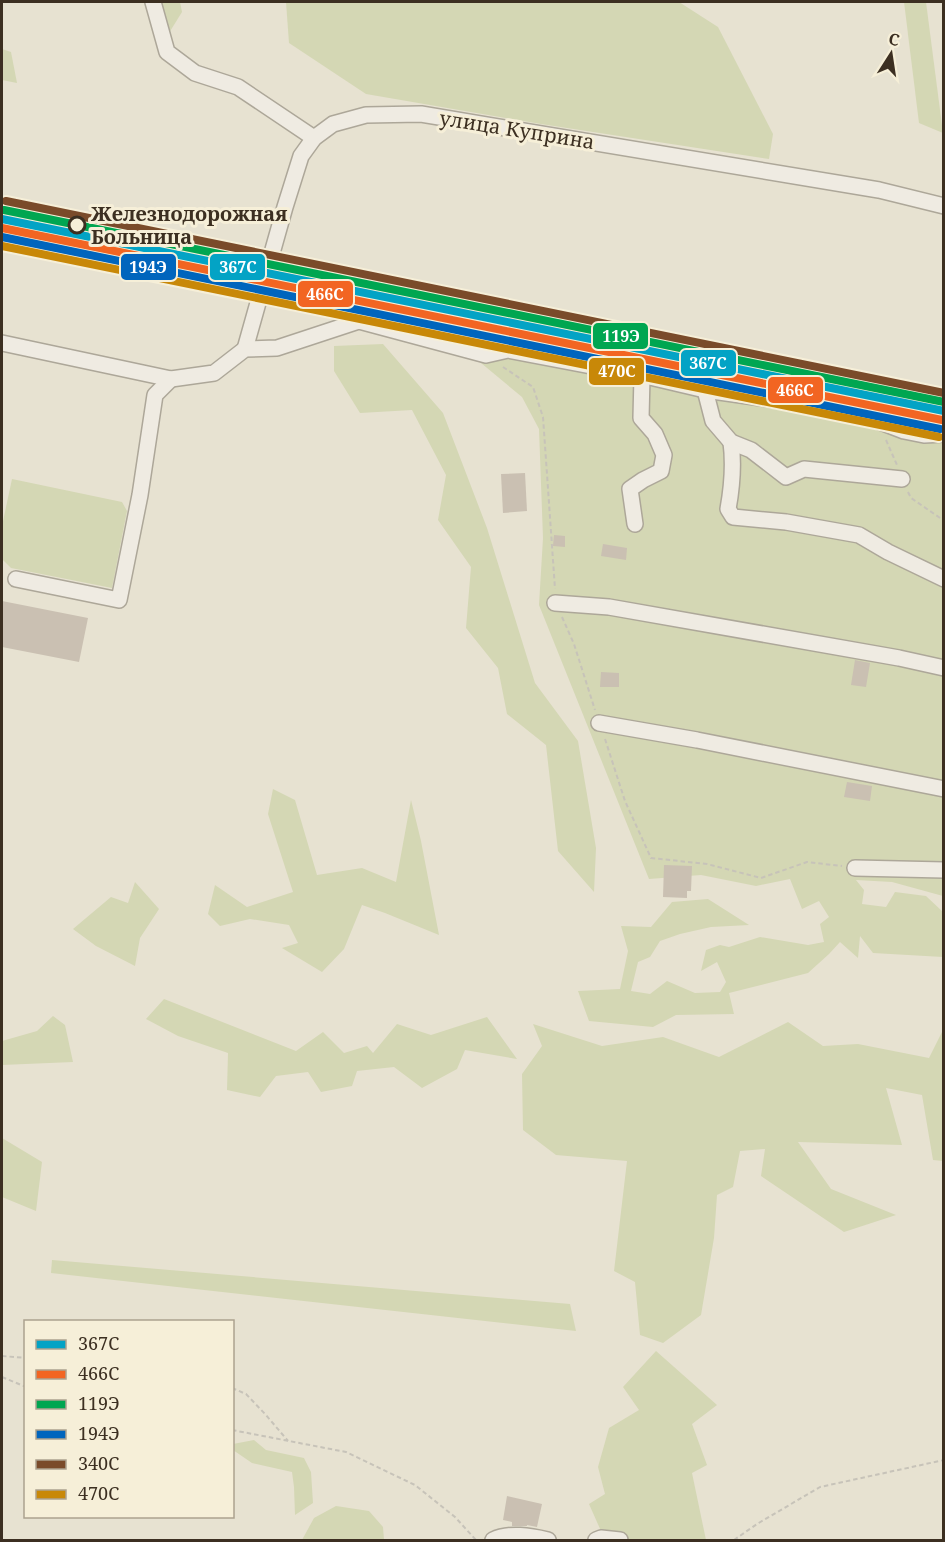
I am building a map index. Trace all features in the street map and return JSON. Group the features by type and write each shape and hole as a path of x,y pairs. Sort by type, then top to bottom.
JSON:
{"street":[{"path":"153,2 167,52 195,73 238,87 314,138"},
{"name":"улица Куприна","path":"245,349 301,156 314,138 333,124 366,116 421,114 879,190 944,206"},
{"path":"2,343 171,379 214,373 245,349 277,348 359,321 486,355 508,350 705,390 824,407 924,435 944,434"},
{"path":"634,524 630,489 661,471 664,455 656,434 641,418 642,376"},
{"path":"16,579 119,600 140,495 155,395 171,379"},
{"path":"705,390 713,421 731,442 751,450 786,477 804,469 903,479"},
{"path":"731,442 733,460 728,509 733,517 786,522 859,535 944,579"},
{"path":"555,603 609,606 944,668"},
{"path":"599,723 708,742 944,789"},
{"path":"855,868 944,870"},
{"path":"493,1540 499,1537 518,1536 548,1540"},
{"path":"596,1540 601,1538 620,1540"}],"path":[{"path":"486,355 533,387 543,417 555,603 574,644 625,801 651,858 707,864 761,878 807,862 855,868"},
{"path":"2,1356 24,1358"},
{"path":"2,1377 24,1386"},
{"path":"234,1389 246,1394 288,1441"},
{"path":"234,1430 346,1452 415,1485 455,1517 476,1540"},
{"path":"734,1540 820,1487 944,1460"}],"green space":[{"path":"155,2 180,2 182,12 164,41"},
{"path":"286,2 679,2 718,27 773,134 769,159 366,94 289,43"},
{"path":"904,2 926,2 943,133 919,123"},
{"path":"2,49 11,52 17,83 2,80"},
{"path":"479,339 943,432 943,896 892,882 856,880 864,890 862,904 886,907 895,892 926,896 943,912 943,957 873,953 860,936 858,958 840,942 808,973 729,993 734,1014 676,1015 653,1027 589,1021 578,991 620,989 628,951 621,926 651,927 672,902 708,899 749,925 711,927 660,941 650,957 638,962 631,991 650,994 667,981 695,993 720,992 726,982 717,962 701,971 706,950 720,945 729,947 760,937 808,945 824,942 820,924 829,917 819,901 802,909 790,879 756,886 701,875 649,879 539,605 543,538 539,429 522,397 475,358"},
{"path":"383,344 443,413 487,528 535,683 578,741 596,848 594,892 558,851 546,745 507,714 498,668 466,628 471,567 438,520 446,475 412,410 360,413 334,371 334,346"},
{"path":"12,479 122,502 127,511 112,588 11,568 2,559 2,526"},
{"path":"273,789 295,800 317,875 362,868 396,882 411,800 439,935 362,905 344,949 322,972 282,948 298,943 289,925 250,919 220,926 208,914 215,885 247,907 293,892 268,814"},
{"path":"135,882 159,909 140,938 135,966 96,946 73,929 111,897 128,903"},
{"path":"164,999 296,1051 323,1032 344,1053 367,1046 373,1053 397,1024 431,1035 487,1017 517,1059 465,1050 457,1069 422,1088 394,1067 357,1071 352,1086 321,1092 308,1072 276,1076 260,1097 227,1090 228,1053 178,1036 146,1019"},
{"path":"53,1016 65,1025 73,1062 2,1065 2,1041 37,1031"},
{"path":"788,1022 823,1046 858,1044 929,1058 943,1030 943,1161 933,1160 922,1095 886,1088 902,1145 798,1142 831,1189 896,1215 844,1232 761,1176 765,1149 740,1151 733,1187 717,1195 714,1238 701,1315 663,1343 640,1335 635,1282 614,1271 627,1161 556,1155 523,1130 522,1074 542,1046 533,1024 602,1046 663,1037 719,1057"},
{"path":"2,1138 42,1162 36,1211 2,1197"},
{"path":"52,1260 570,1304 576,1331 51,1273"},
{"path":"656,1351 717,1405 692,1424 707,1465 692,1473 706,1540 605,1540 589,1504 605,1494 598,1467 609,1428 639,1410 623,1387"},
{"path":"254,1440 266,1450 304,1458 311,1472 313,1503 295,1515 292,1472 252,1463 234,1451 234,1444"},
{"path":"336,1506 369,1511 383,1527 384,1540 302,1540 314,1518"}],"building":[{"path":"525,473 527,511 503,513 501,474"},
{"path":"554,535 565,536 565,547 553,546"},
{"path":"603,544 627,548 626,560 601,556"},
{"path":"2,601 88,618 79,662 2,647"},
{"path":"855,660 870,663 866,687 851,685"},
{"path":"601,672 619,673 619,687 600,687"},
{"path":"847,782 872,786 870,801 844,797"},
{"path":"664,865 692,866 691,891 687,891 687,898 663,897"},
{"path":"507,1496 542,1504 537,1527 512,1526 512,1522 503,1520"}],"transit line":[{"name":"340С","path":"6,201 944,393"},
{"name":"119Э","path":"4,210 944,402"},
{"name":"367С","path":"2,219 944,411"},
{"name":"466С","path":"2,228 942,420"},
{"name":"194Э","path":"2,237 940,429"},
{"name":"470С","path":"2,246 939,437"}],"place":[{"name":"Железнодорожная Больница","path":"77,225"}]}
